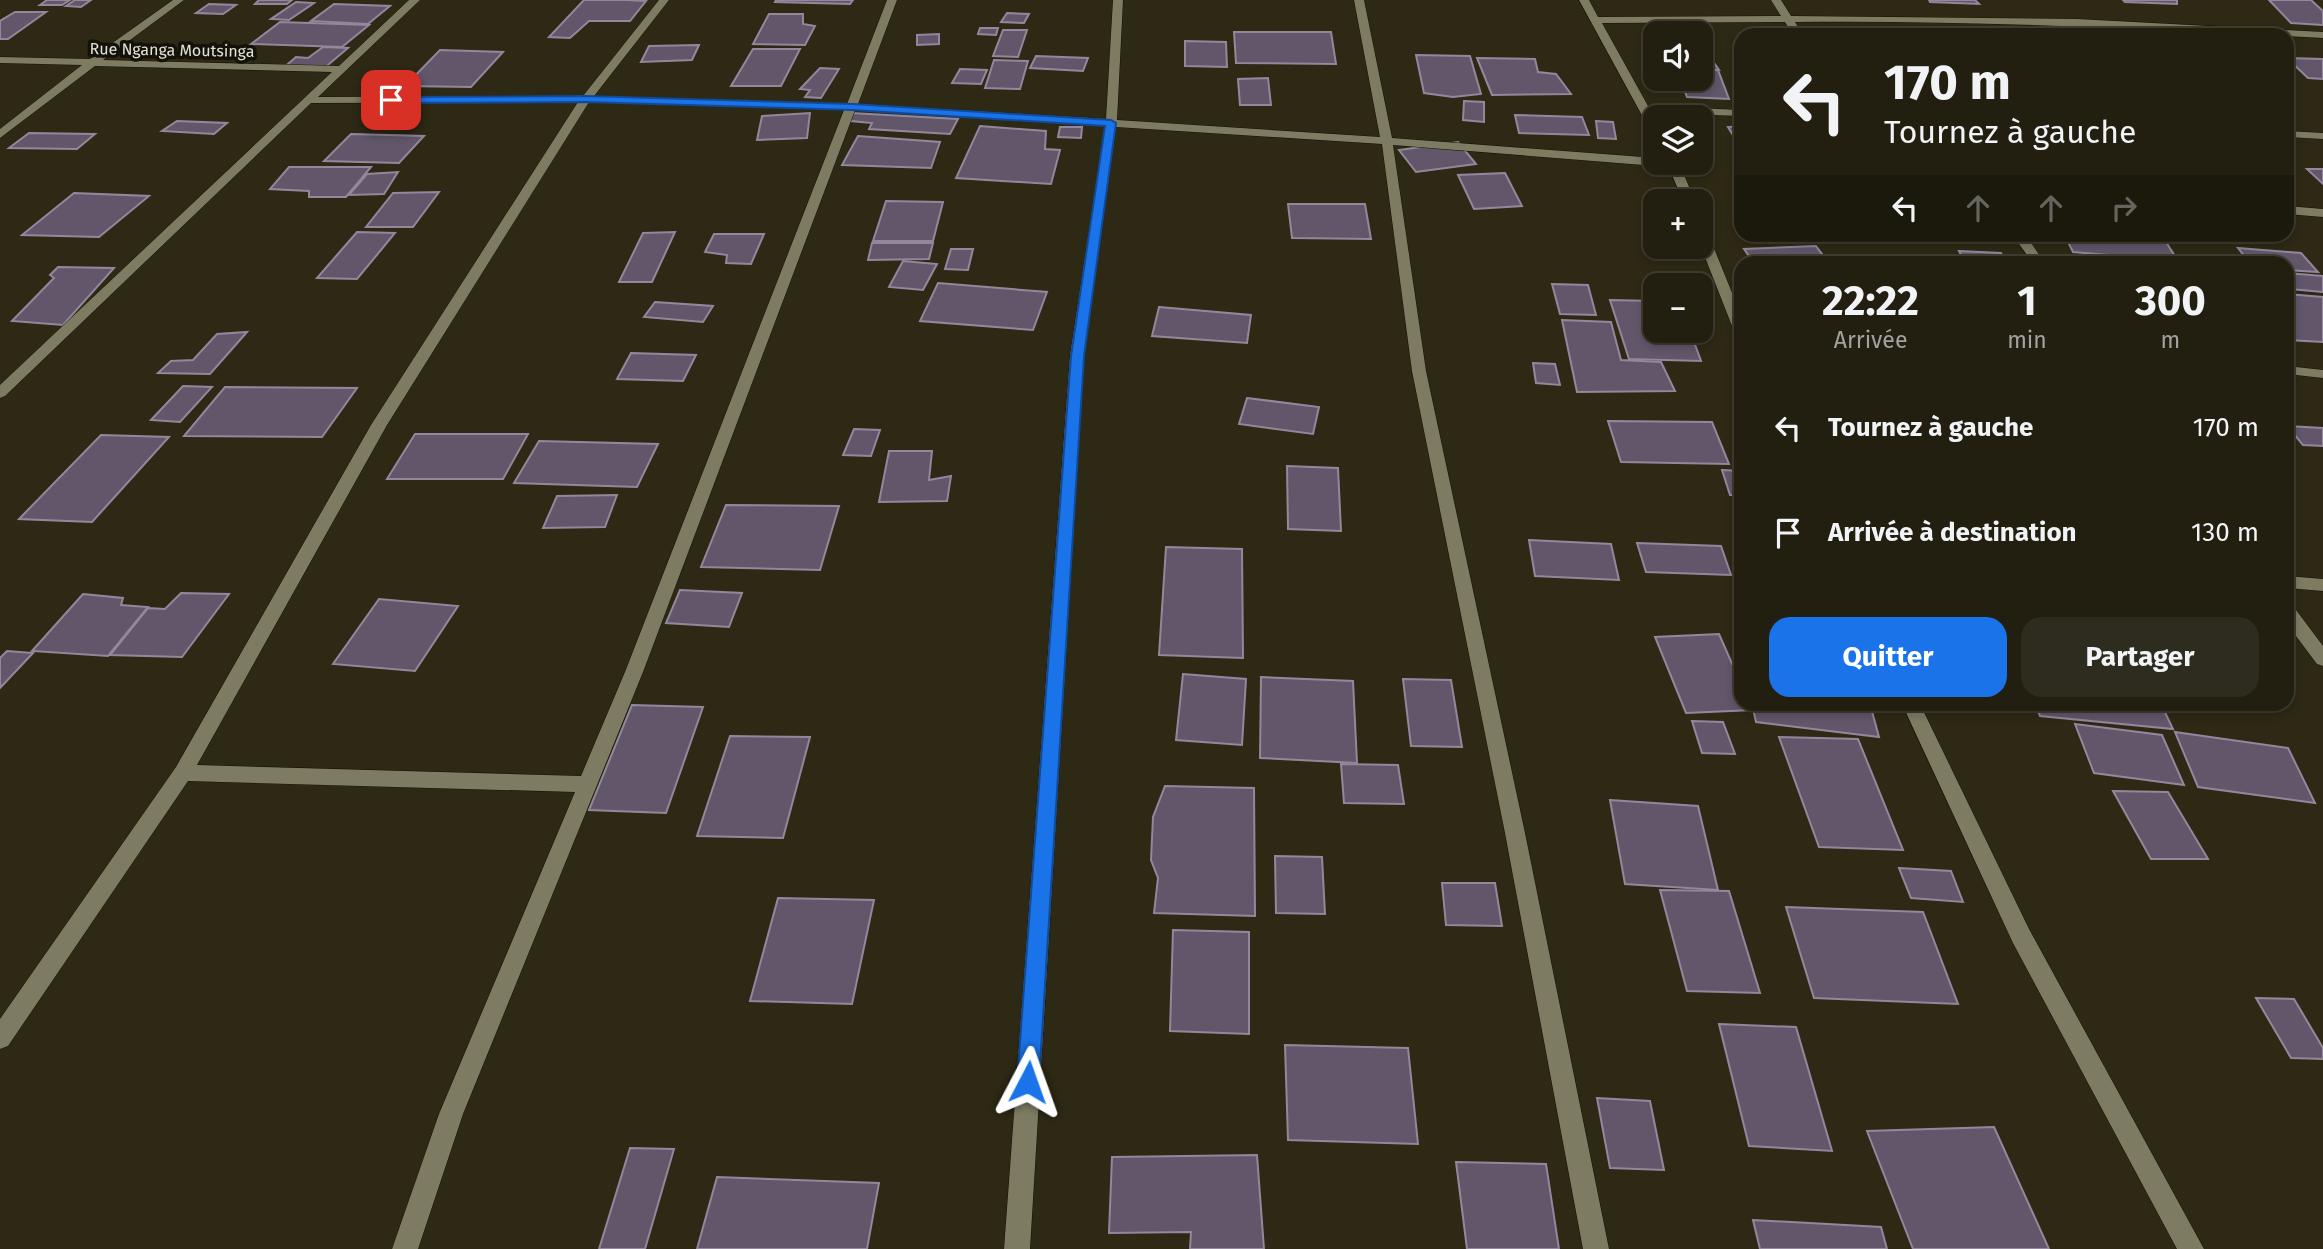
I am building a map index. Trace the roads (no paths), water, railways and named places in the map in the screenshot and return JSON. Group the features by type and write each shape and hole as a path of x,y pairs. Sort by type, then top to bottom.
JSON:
{"street":[{"path":"0,135 90,64 179,0"},
{"path":"0,393 415,0"},
{"path":"0,1038 183,774 379,425 586,99 664,0"},
{"path":"405,1249 451,1114 634,672 892,0"},
{"path":"1017,1249 1077,356 1111,123 1118,0"},
{"path":"1359,0 1387,142 1419,371 1516,833 1596,1249"},
{"path":"1584,0 1643,107"},
{"path":"1776,0 1793,28"},
{"path":"1595,20 1786,18 2077,22 2191,28"},
{"path":"2294,33 2323,35"},
{"name":"Rue Nganga Moutsinga","path":"0,60 342,69"},
{"path":"308,100 586,99 853,107 1643,161"},
{"path":"1713,112 1734,113"},
{"path":"2294,134 2323,136"},
{"path":"2294,211 2323,213"},
{"path":"1712,259 1734,314"},
{"path":"2294,371 2323,374"},
{"path":"2294,583 2323,585"},
{"path":"2294,620 2323,659"},
{"path":"1914,711 2021,936 2191,1249"},
{"path":"183,774 587,784"}]}
